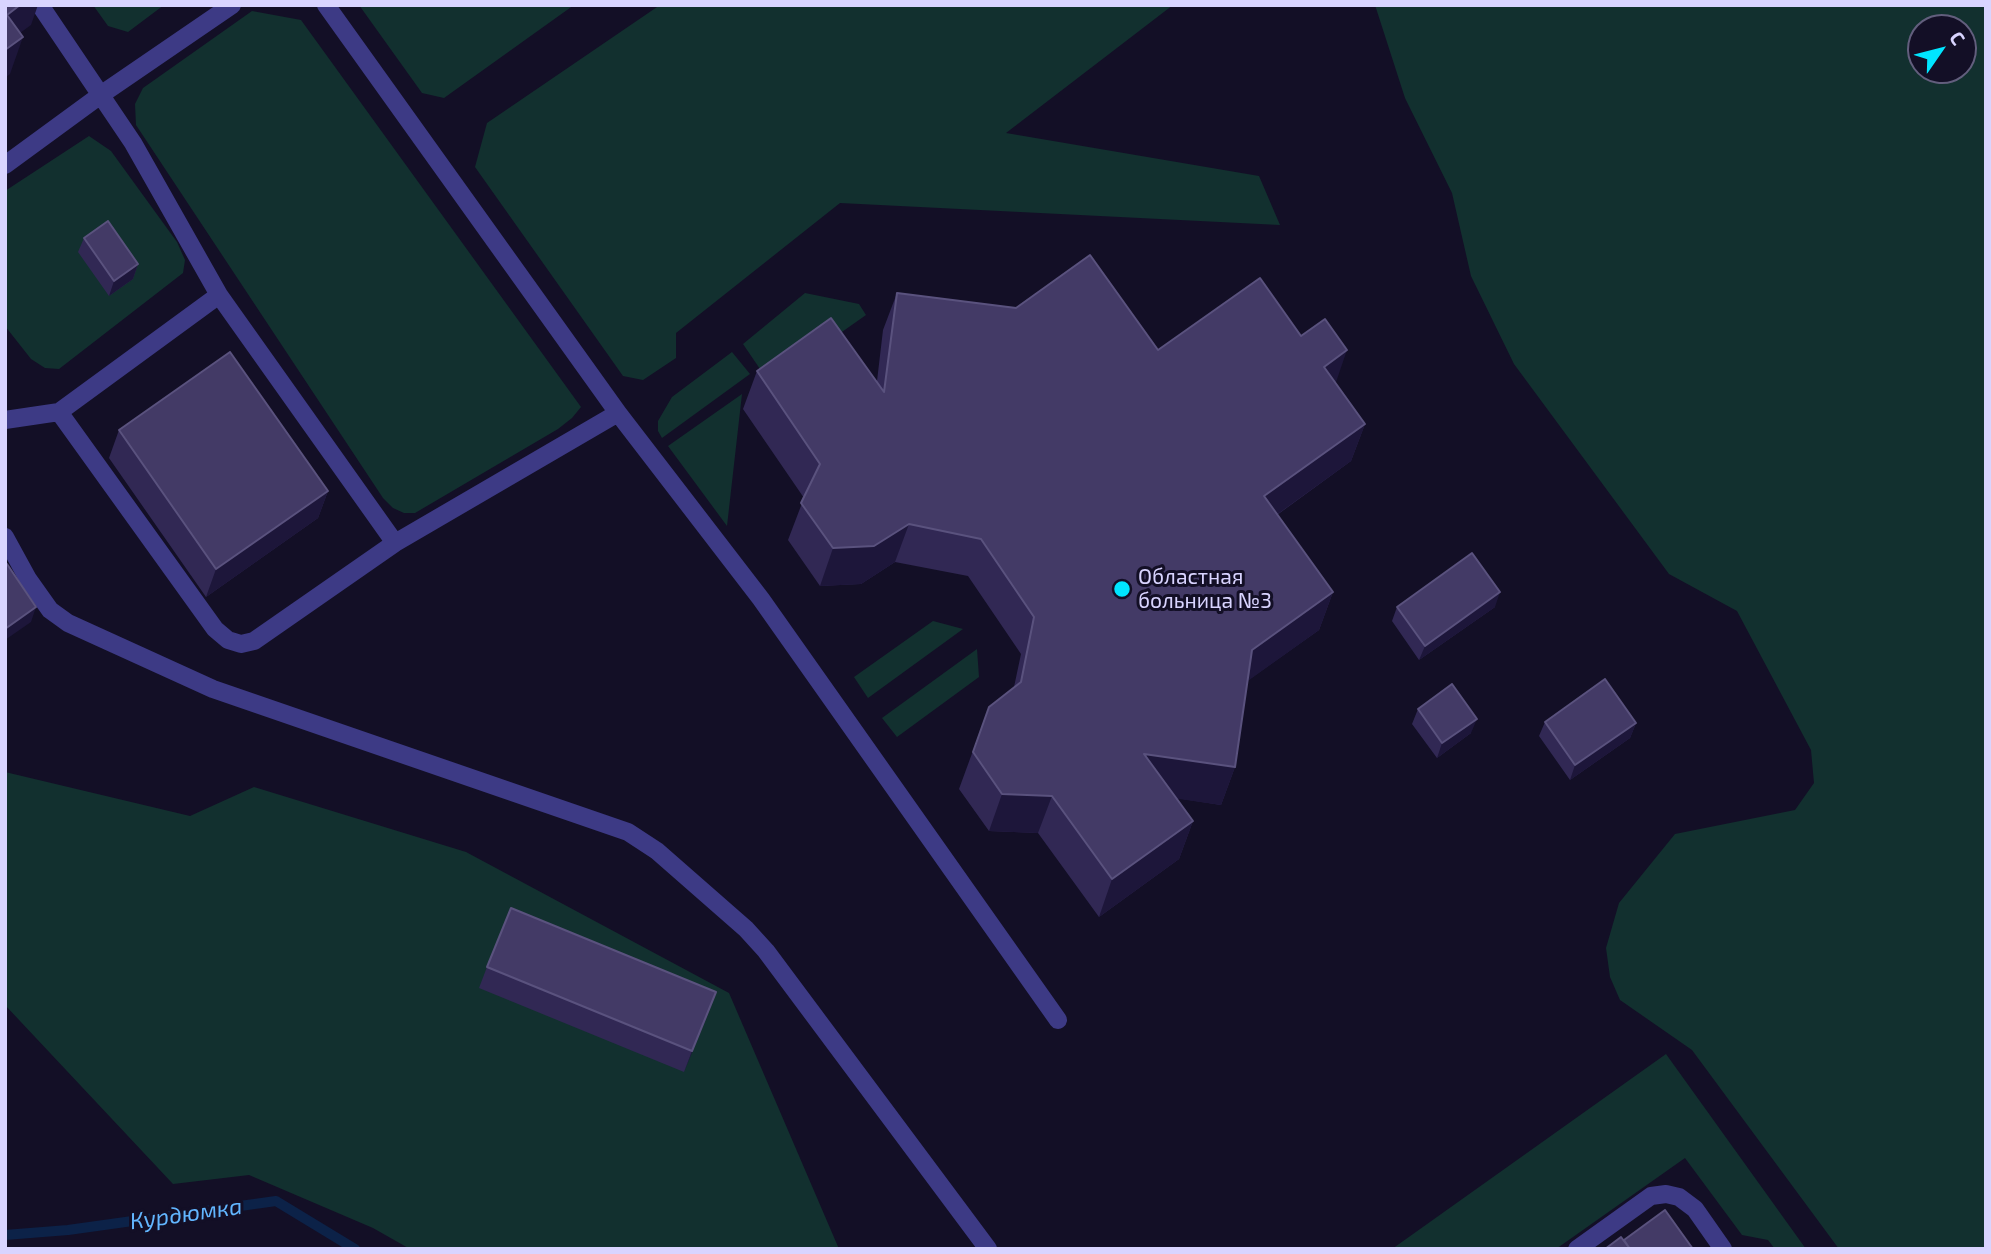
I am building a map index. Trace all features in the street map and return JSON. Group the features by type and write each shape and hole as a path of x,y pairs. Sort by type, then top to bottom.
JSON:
{"lane":[{"path":"40,5 134,143 219,295 395,542"},
{"path":"5,165 102,94 232,5"},
{"path":"326,5 618,413 761,599 1058,1020"},
{"path":"5,420 58,412 219,295"},
{"path":"58,412 215,629 228,640 241,644 254,641 395,542 618,413"},
{"path":"5,537 28,579 50,610 68,623 213,690 628,832 657,851 746,929 766,951 988,1249"},
{"path":"1577,1249 1651,1196 1666,1195 1679,1198 1695,1209 1723,1249"}],"green space":[{"path":"93,5 164,5 128,32 108,26"},
{"path":"359,5 574,5 444,98 422,93"},
{"path":"660,5 1173,5 1006,133 1259,176 1280,225 840,203 676,333 676,358 643,380 623,376 475,167 487,123"},
{"path":"1375,5 1986,5 1986,1249 1839,1249 1692,1050 1620,1000 1610,977 1606,948 1619,903 1675,834 1795,810 1814,783 1811,750 1737,611 1669,574 1514,364 1471,276 1452,193 1405,98"},
{"path":"252,11 301,20 581,407 558,429 415,513 404,513 393,508 383,498 136,125 135,104 143,88"},
{"path":"89,136 111,151 177,242 185,260 183,273 59,369 45,368 31,359 5,326 5,191"},
{"path":"805,293 859,304 866,315 805,358 794,345 760,369 743,344"},
{"path":"732,352 750,374 662,438 658,431 658,421 672,397"},
{"path":"742,394 727,526 668,446"},
{"path":"933,621 963,629 868,698 854,677"},
{"path":"977,649 979,677 897,737 882,718"},
{"path":"5,772 190,816 254,787 466,852 729,993 839,1249 410,1249 373,1228 249,1175 173,1184 5,1005"},
{"path":"1666,1054 1806,1249 1775,1249 1768,1240 1742,1235 1685,1158 1556,1249 1392,1249"}],"building":[{"path":"5,5 20,5 7,15 23,37 5,50"},
{"path":"108,221 138,264 114,281 84,238"},
{"path":"1090,255 1158,350 1260,278 1301,336 1325,319 1347,350 1324,367 1365,424 1264,496 1333,592 1252,650 1235,767 1144,754 1193,821 1112,879 1052,796 1002,794 973,752 989,707 1021,682 1034,617 981,539 909,524 874,546 833,548 801,503 820,464 757,371 831,318 884,392 897,293 1016,308"},
{"path":"230,352 328,491 216,569 119,430"},
{"path":"1472,553 1500,592 1425,646 1397,607"},
{"path":"7,564 36,607 5,629 5,565"},
{"path":"1605,679 1636,723 1575,765 1545,722"},
{"path":"1452,684 1477,719 1442,743 1418,709"},
{"path":"511,908 716,992 692,1051 487,967"},
{"path":"1665,1210 1693,1249 1630,1249 1624,1240"},
{"path":"1621,1237 1630,1249 1605,1249"}],"waterway":[{"name":"Курдюмка","path":"5,1235 68,1230 276,1201 355,1249"}],"place":[{"name":"Областная больница №3","path":"1122,589"}]}
